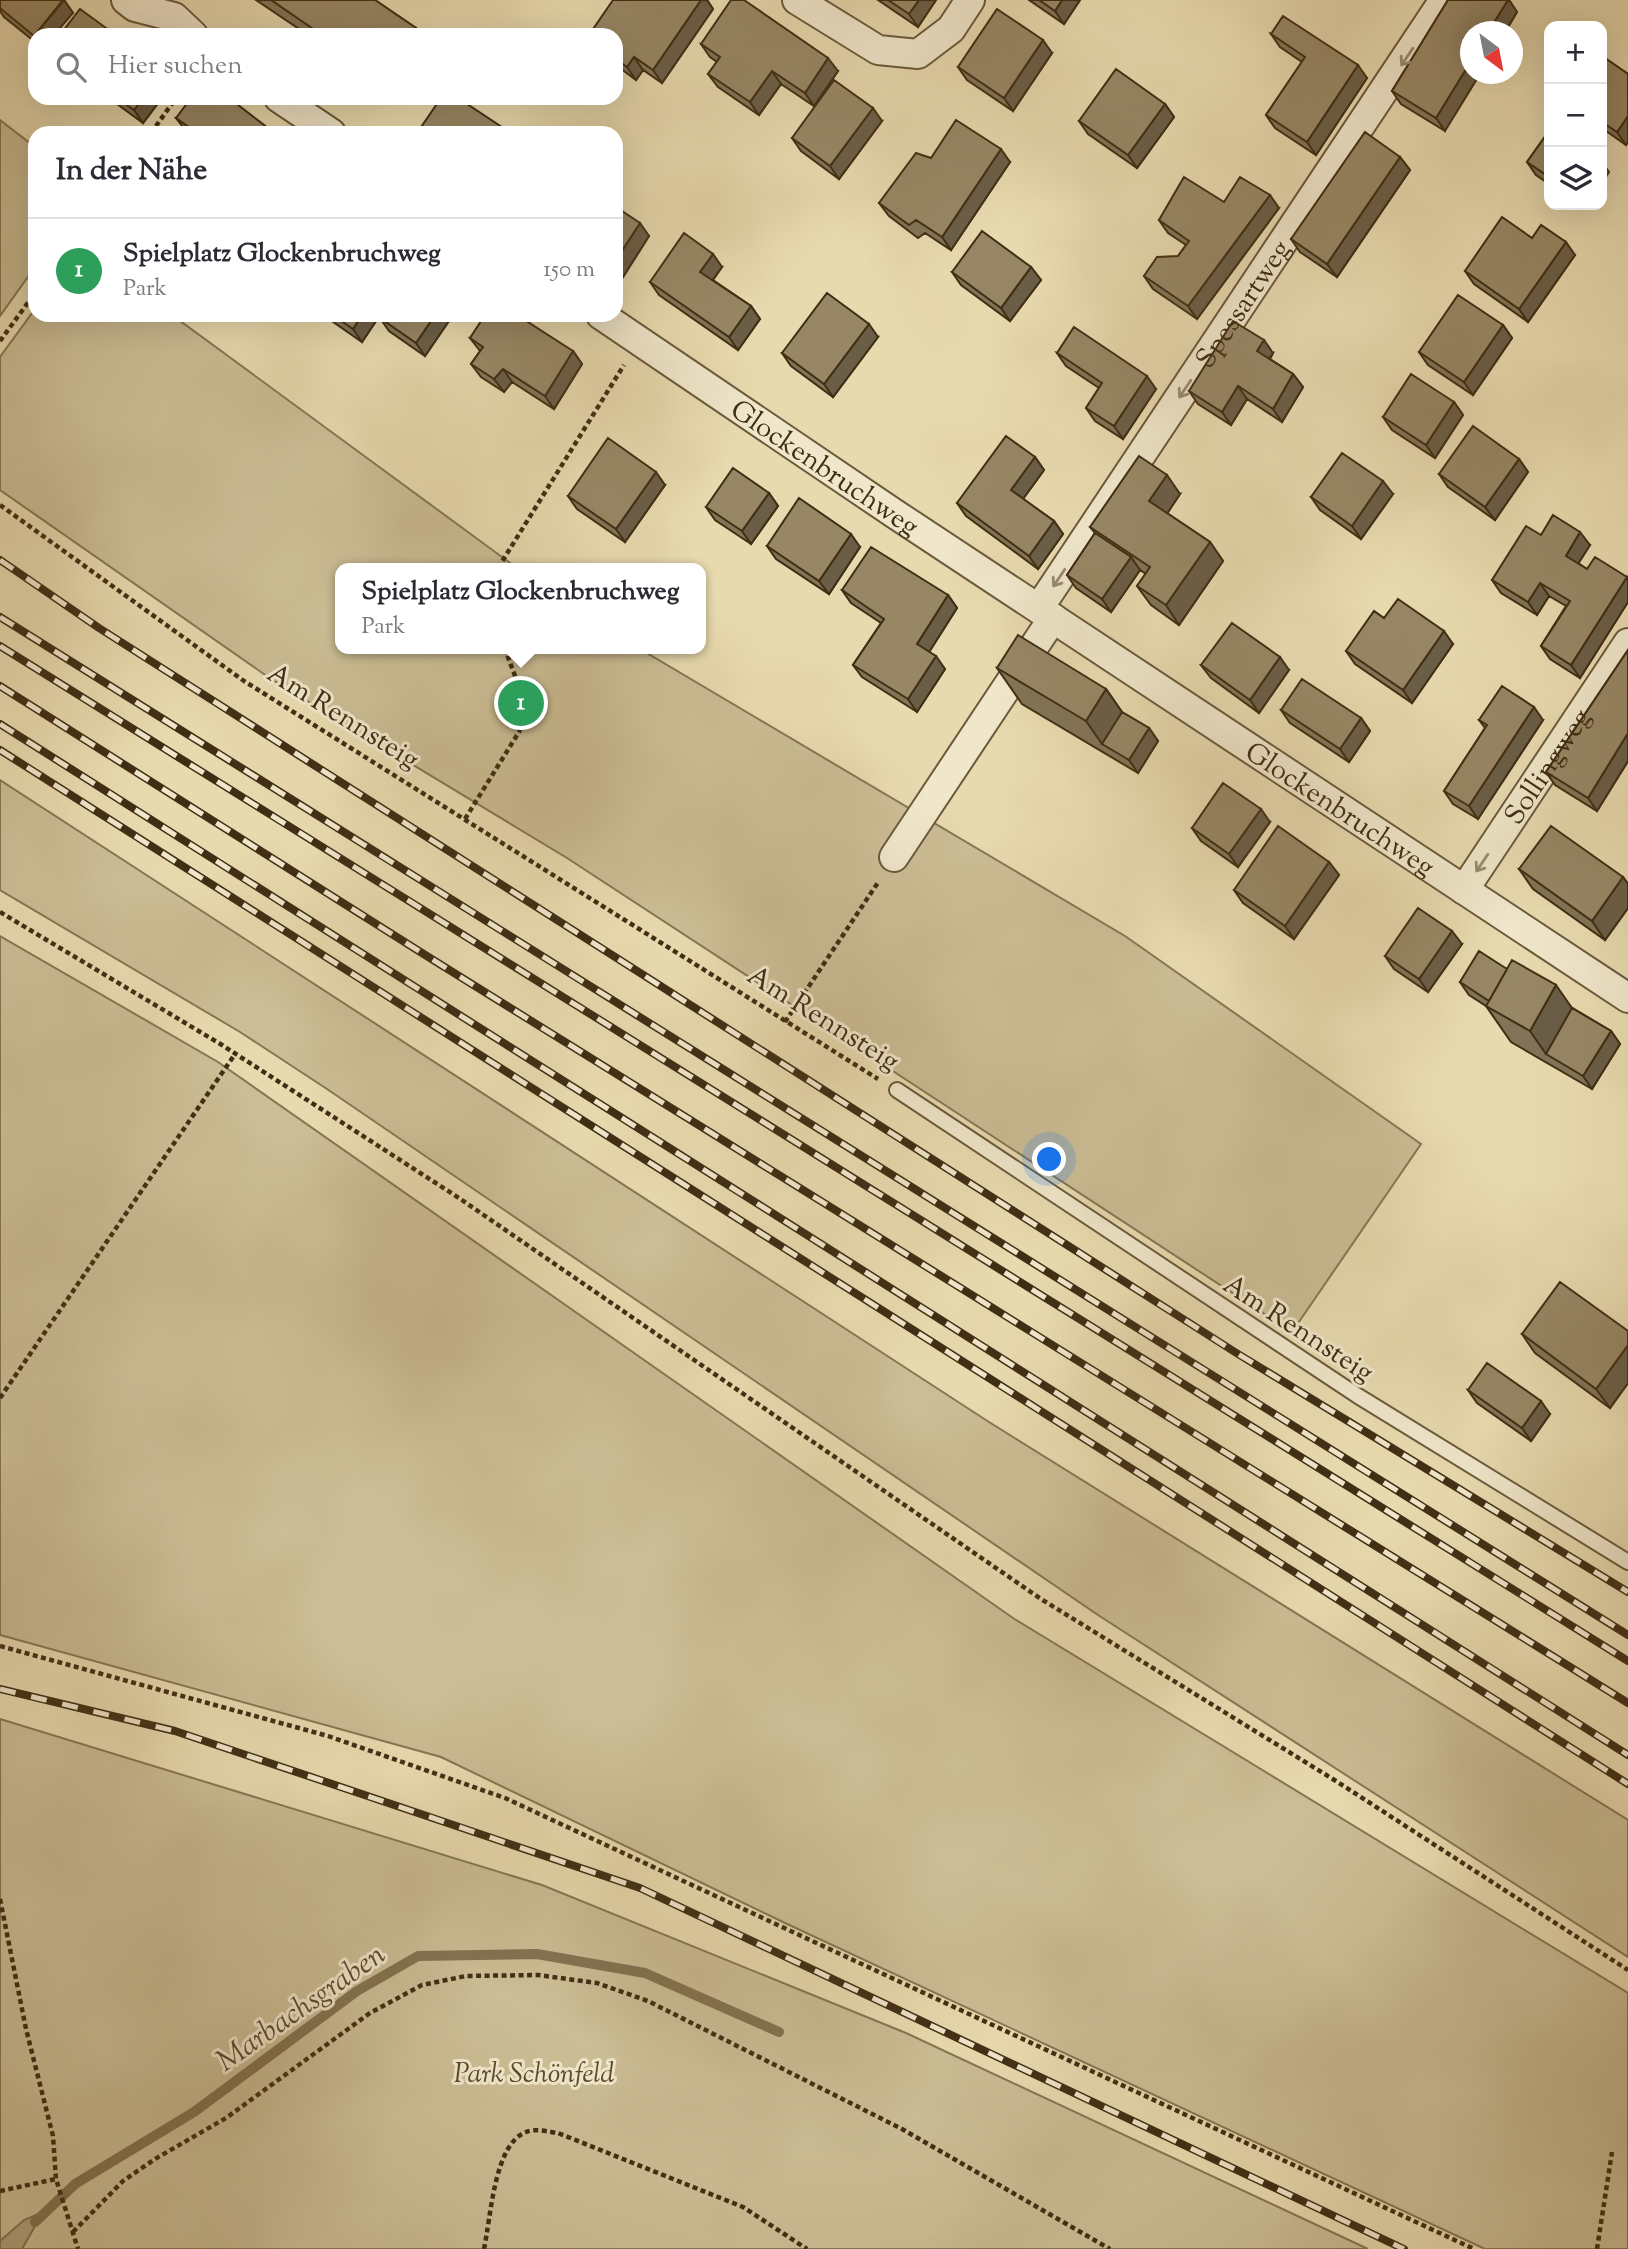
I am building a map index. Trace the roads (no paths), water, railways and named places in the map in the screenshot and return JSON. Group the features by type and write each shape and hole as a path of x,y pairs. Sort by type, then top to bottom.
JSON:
{"street":[{"path":"126,0 135,7 182,17"},
{"path":"797,0 878,50 918,54 950,29 970,0"},
{"name":"Spessartweg","path":"1046,613 1444,0"},
{"path":"289,105 321,126"},
{"name":"Glockenbruchweg","path":"612,322 1628,998"},
{"path":"894,857 1046,613"},
{"name":"Sollingweg","path":"1464,890 1628,643"}],"lane":[{"name":"Am Rennsteig","path":"897,1090 1358,1396 1628,1562"}],"waterway":[{"name":"Marbachsgraben","path":"35,2222 75,2184 194,2112 357,1991 418,1956 537,1954 645,1973 779,2032"}],"railway":[{"path":"0,560 99,628 1238,1354 1628,1592"},
{"path":"0,617 1628,1635"},
{"path":"0,646 1628,1661"},
{"path":"0,686 422,953 1628,1703"},
{"path":"0,724 1628,1755"},
{"path":"0,750 1628,1784"},
{"path":"0,1689 175,1731 640,1888 1404,2249"}],"place":[{"name":"Spielplatz Glockenbruchweg","path":"521,703"}],"park label":[{"name":"Park Schönfeld","path":"534,2072"}]}
